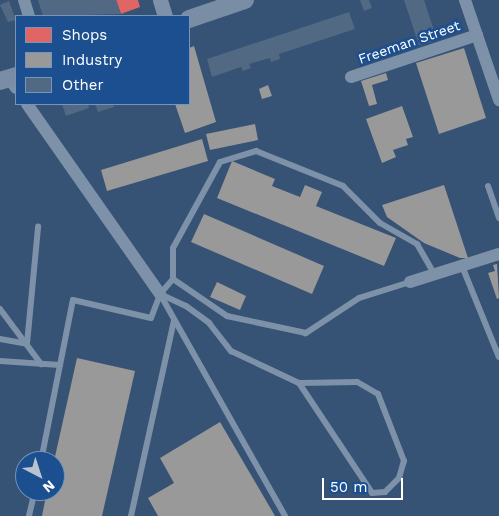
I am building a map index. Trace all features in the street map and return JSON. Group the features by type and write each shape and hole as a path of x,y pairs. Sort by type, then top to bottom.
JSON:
{"main road":[{"path":"190,18 245,0"}],"street":[{"path":"24,0 29,15"},
{"path":"160,0 165,15"},
{"path":"465,0 499,100"},
{"name":"Freeman Street","path":"351,77 477,35"},
{"path":"28,105 160,294"},
{"path":"410,282 499,254"}],"lane":[{"path":"43,451 73,300 151,318 160,294 172,279 173,248 220,162 256,151 344,186 380,223 417,244 434,274"},
{"path":"488,186 499,218"},
{"path":"27,344 38,227"},
{"path":"462,266 499,357"},
{"path":"172,279 227,316 306,333 359,298 410,282"},
{"path":"160,294 285,516"},
{"path":"160,294 186,306 209,323 231,351 299,383 357,382 378,394 404,461 399,478 385,492 372,493 299,383"},
{"path":"0,309 41,364"},
{"path":"131,516 174,320"},
{"path":"0,339 27,344"},
{"path":"0,361 60,365"},
{"path":"30,516 32,501"}],"building: Shops":[{"path":"116,0 138,0 140,7 121,14"}],"building: Industry":[{"path":"194,46 216,122 185,133 175,105 190,105 190,48"},
{"path":"464,48 486,118 439,134 416,63"},
{"path":"386,73 388,80 372,85 377,104 369,106 361,81"},
{"path":"268,85 272,96 262,99 259,89"},
{"path":"402,106 413,137 406,139 408,145 393,150 396,157 382,163 366,119"},
{"path":"255,124 258,140 210,150 206,134"},
{"path":"202,139 208,161 107,191 101,170"},
{"path":"232,161 275,179 272,186 300,197 305,185 322,192 316,206 396,238 384,266 217,198"},
{"path":"444,185 468,258 460,258 424,243 387,217 382,205"},
{"path":"204,214 324,266 312,294 191,242"},
{"path":"497,264 499,298 497,299 488,273 495,271 493,265"},
{"path":"217,282 246,296 240,310 210,297"},
{"path":"77,358 135,371 102,516 42,516 45,501 65,501 65,451 56,451"},
{"path":"220,422 275,516 158,516 148,498 174,483 160,458"}],"building: Other":[{"path":"38,0 116,0 121,14 82,15 43,15"},
{"path":"360,0 369,0 372,8 364,11"},
{"path":"404,0 424,0 437,40 419,45"},
{"path":"9,1 15,20 8,22 0,5"},
{"path":"349,12 355,29 279,54 280,59 271,62 270,58 249,64 251,68 243,71 241,67 212,77 207,59"},
{"path":"62,105 88,105 89,108 66,116"},
{"path":"95,105 113,105 114,107 98,112"}]}
